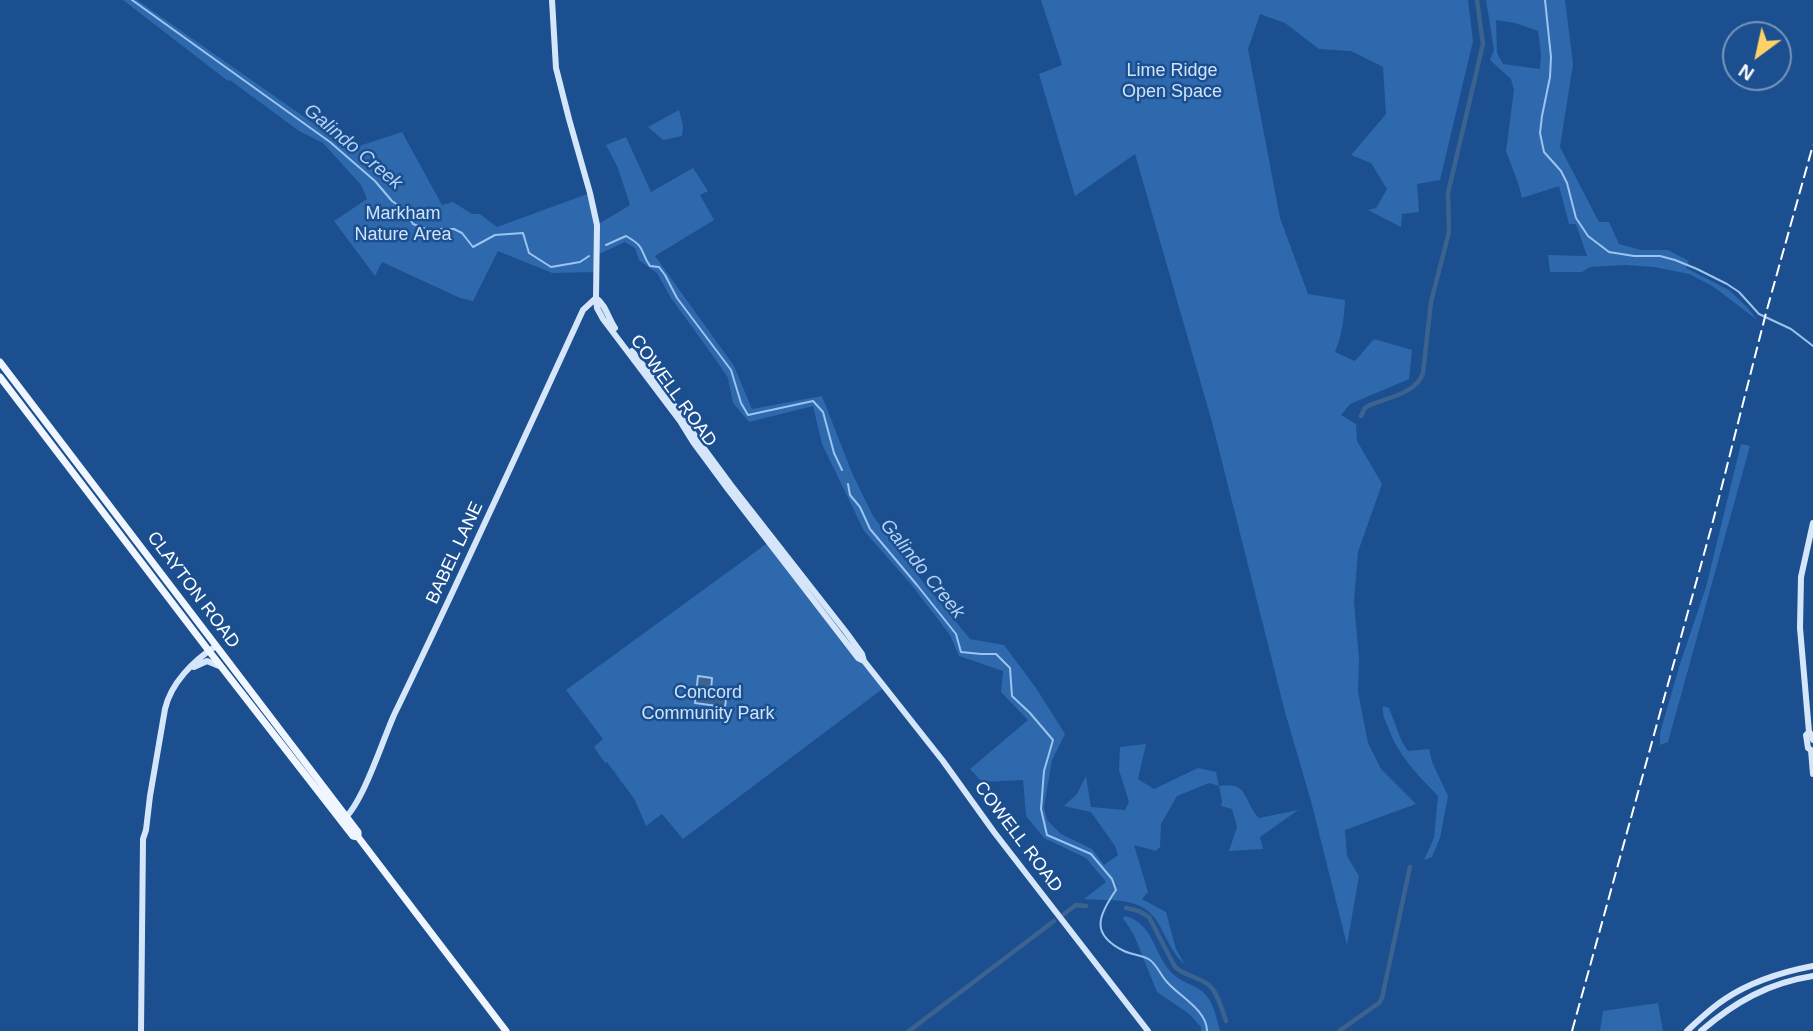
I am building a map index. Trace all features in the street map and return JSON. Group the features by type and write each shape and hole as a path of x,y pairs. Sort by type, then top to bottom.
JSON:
{"main road":[{"name":"CLAYTON ROAD","path":"0,362 212,649 222,668 344,819"},
{"name":"CLAYTON ROAD","path":"0,377 506,1031"}],"street":[{"path":"552,0 556,68 597,225 596,298"},
{"name":"COWELL ROAD","path":"596,298 603,303 608,319 676,407 731,485 846,632 864,661 1148,1031"},
{"name":"BABEL LANE","path":"344,819 360,795 394,715 477,543 583,310 596,298"},
{"path":"1813,523 1801,577 1800,616 1809,732 1813,740"},
{"path":"141,1031 144,839 168,696 176,683 212,649"},
{"path":"187,672 207,662 222,668"},
{"path":"1809,732 1806,736 1808,748 1812,749 1813,774"},
{"path":"1687,1031 1726,998 1749,986 1768,977 1813,966"},
{"path":"1700,1031 1731,1006 1752,995 1773,986 1813,976"}],"green space":[{"name":"Markham Nature Area","path":"123,0 137,0 350,149 402,132 442,205 453,202 472,214 480,214 497,227 590,193 597,225 630,205 618,168 606,145 626,137 651,192 693,168 708,191 700,195 714,220 655,256 734,366 752,409 822,396 852,473 873,516 970,639 1004,645 1036,688 1065,734 1052,760 1044,807 1047,820 1061,834 1092,849 1104,865 1118,855 1115,846 1091,812 1064,806 1077,794 1086,776 1091,807 1125,810 1129,802 1119,770 1120,747 1146,744 1138,779 1154,789 1198,768 1216,772 1219,786 1209,783 1177,796 1161,824 1160,847 1156,851 1134,845 1148,892 1142,899 1166,912 1176,949 1185,965 1174,953 1155,918 1147,910 1128,902 1084,899 1106,882 1086,858 1044,838 1026,816 1023,780 982,782 970,769 1028,720 1001,692 1003,671 959,656 950,635 910,583 864,531 822,444 813,406 749,422 733,403 728,378 671,298 657,273 639,260 635,248 625,242 597,255 597,272 552,273 498,251 473,301 460,298 382,262 375,276 334,221 367,199 361,185 323,143 299,131 228,81"},
{"name":"Lime Ridge Open Space","path":"1041,0 1468,0 1473,41 1440,180 1417,184 1419,212 1402,214 1401,227 1368,210 1376,208 1387,189 1371,163 1351,155 1386,114 1383,67 1351,51 1319,49 1285,23 1260,14 1248,49 1280,218 1308,294 1345,300 1342,327 1335,352 1355,361 1374,339 1412,350 1409,379 1350,404 1341,415 1356,424 1357,441 1382,484 1358,552 1354,601 1359,659 1358,692 1368,743 1381,769 1416,804 1345,830 1347,856 1359,876 1347,945 1311,801 1285,712 1212,422 1135,154 1075,196 1039,74 1062,65"},
{"path":"1486,0 1565,0 1573,64 1560,147 1599,222 1609,222 1619,244 1641,250 1668,250 1689,261 1686,268 1729,290 1757,320 1714,287 1689,274 1625,265 1590,267 1582,272 1550,272 1548,255 1587,256 1576,224 1569,224 1559,186 1522,198 1506,151 1514,90 1511,79 1490,60 1494,50","holes":["1496,20 1538,31 1540,69 1503,64 1497,53"]},
{"path":"679,110 683,126 682,136 663,140 648,127"},
{"path":"1741,444 1750,446 1668,742 1660,745 1660,733 1680,664 1706,587"},
{"name":"Concord Community Park","path":"769,542 885,687 683,839 662,814 646,826 635,800 594,747 603,739 566,690"},
{"path":"1383,706 1389,708 1408,751 1429,749 1448,796 1440,838 1432,857 1424,860 1434,838 1438,796 1397,747 1385,719"},
{"path":"1229,785 1241,789 1259,818 1298,810 1311,801 1260,837 1263,849 1229,851 1237,827 1232,809 1221,806 1219,786"},
{"path":"1125,916 1135,920 1148,933 1173,974 1206,995 1213,1007 1220,1031 1201,1031 1201,1027 1188,1013 1157,992 1134,935 1123,918"},
{"path":"1658,1003 1663,1031 1600,1031 1603,1011"}],"shaded area":[{"path":"698,676 712,678 711,691 727,693 725,707 695,703"}],"waterway":[{"name":"Galindo Creek","path":"132,0 330,142 406,211 413,224 426,229 454,229 462,233 473,247 495,235 523,233 529,253 551,267 580,262 589,256"},
{"path":"1361,416 1370,405 1408,390 1420,380 1423,373 1431,302 1449,232 1448,193 1483,44 1477,0"},
{"path":"1545,0 1551,57 1540,133 1544,152 1561,171 1576,218 1588,236 1609,252 1660,256 1697,269 1727,284 1739,292 1759,314 1791,329 1813,346"},
{"name":"Galindo Creek","path":"606,245 626,236 640,247 650,266 659,267 677,298 731,370 741,403 748,415 813,401 823,412 834,453 842,470"},
{"name":"Galindo Creek","path":"848,484 850,495 860,507 870,529 956,634 961,652 996,654 1010,668 1012,696 1053,740 1044,771 1041,809 1047,835 1091,854 1112,879 1116,890 1105,908 1100,924 1106,938 1124,951 1150,960 1167,982 1198,1010 1206,1023 1207,1031"},
{"path":"1339,1031 1379,1003 1382,998 1410,867"},
{"path":"1064,914 1076,905 1086,906"},
{"path":"1126,908 1149,917 1175,967 1212,988 1226,1021"},
{"path":"909,1031 1054,921"}],"railway":[{"path":"1572,1031 1712,525 1766,313 1813,145"}]}
